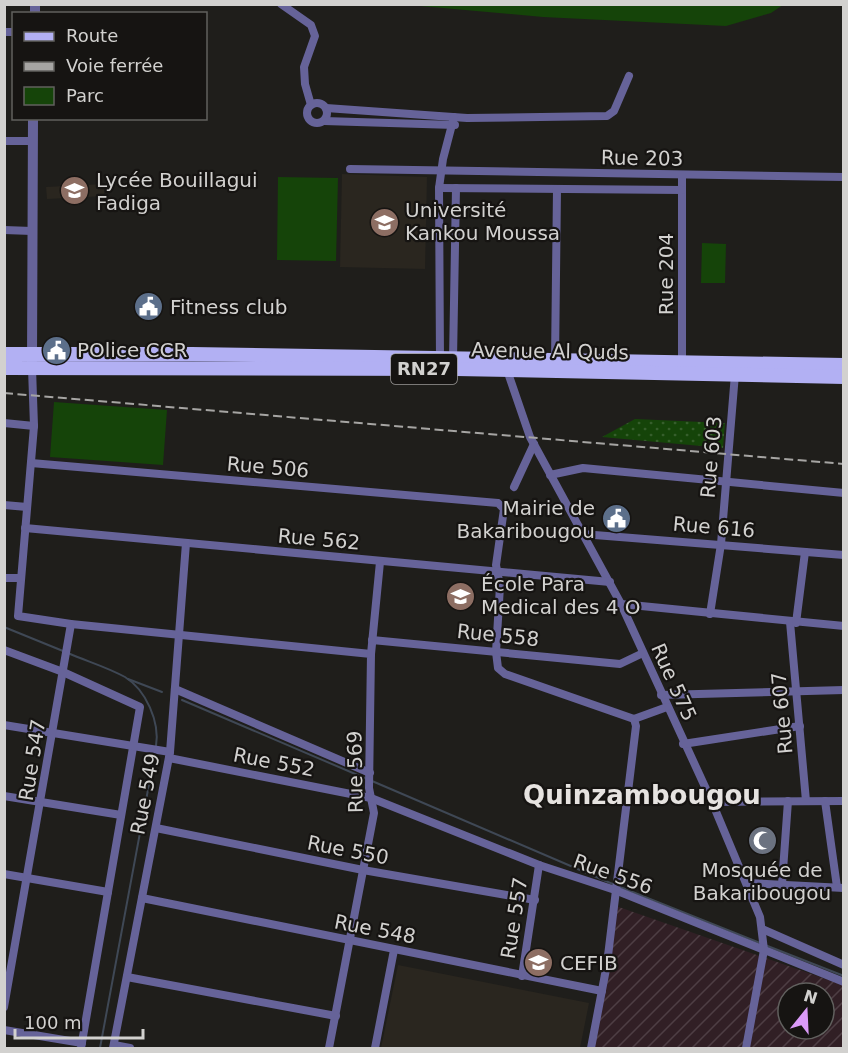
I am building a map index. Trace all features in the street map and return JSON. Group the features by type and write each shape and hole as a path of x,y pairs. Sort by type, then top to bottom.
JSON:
{"main road":[{"name":"Avenue Al Quds","path":"4,354 446,365 507,370 843,365"},
{"name":"Avenue Al Quds","path":"4,368 446,365 555,361 735,374 843,376"}],"street":[{"path":"281,4 311,25 315,36 304,67 305,84 311,105 307,113 311,121 453,122 467,118 607,116 615,111 629,76"},
{"path":"311,105 320,103 326,108 453,122"},
{"path":"324,121 326,108"},
{"path":"33,120 32,369 34,426 18,616 71,624 371,654 380,562"},
{"path":"446,365 440,188 441,172 453,122"},
{"path":"4,141 33,141"},
{"name":"Rue 203","path":"350,169 843,177"},
{"name":"Rue 204","path":"682,175 682,369"},
{"path":"440,188 682,190"},
{"path":"446,365 456,188"},
{"path":"555,361 557,189"},
{"path":"4,231 32,231"},
{"name":"Rue 575","path":"507,370 532,440 621,604 683,744 712,802 760,917 763,945 746,1048"},
{"name":"Rue 603","path":"710,614 721,544 735,374"},
{"path":"4,423 34,426"},
{"path":"514,487 532,440"},
{"name":"Rue 506","path":"31,463 502,505 504,509 496,565 497,573"},
{"path":"550,475 583,468 843,493"},
{"path":"4,505 27,507"},
{"name":"Rue 562","path":"25,528 610,582"},
{"name":"Rue 616","path":"582,534 843,555"},
{"name":"Rue 549","path":"114,1047 170,755 186,543"},
{"name":"Rue 607","path":"806,552 793,622 796,691 806,801"},
{"path":"497,573 500,586 496,652 498,668 506,674 634,719 667,707"},
{"path":"4,578 21,578"},
{"path":"621,604 843,626"},
{"name":"Rue 547","path":"4,1007 9,956 42,802 71,624"},
{"name":"Rue 558","path":"372,640 620,664 642,653"},
{"path":"4,650 63,672 140,707 81,1046 4,1030"},
{"name":"Rue 569","path":"329,1048 374,813 369,788 371,654"},
{"path":"175,689 369,773"},
{"path":"662,695 843,690"},
{"path":"591,1048 602,991 636,726 634,719"},
{"name":"Rue 552","path":"4,725 133,746 371,798"},
{"path":"683,744 800,726"},
{"path":"4,796 121,815"},
{"name":"Rue 556","path":"371,798 539,865 615,889 763,945 843,982"},
{"path":"782,884 788,801"},
{"path":"747,883 840,887 825,801"},
{"path":"712,802 843,801"},
{"name":"Rue 550","path":"156,828 363,870 535,900"},
{"name":"Rue 557","path":"522,976 539,865"},
{"path":"4,874 108,892"},
{"name":"Rue 548","path":"142,898 349,942 602,991"},
{"path":"762,929 843,964"},
{"path":"375,1048 394,950"},
{"path":"127,977 336,1016"},
{"path":"114,1047 130,1048"}],"shaded area":[{"name":"Université Kankou Moussa","path":"342,174 427,177 425,269 340,267"},
{"name":"Lycée Bouillagui Fadiga","path":"104,184 104,196 47,199 46,187"},
{"path":"613,905 832,981 776,981 776,1041 836,1041 836,983 843,985 843,1048 588,1048"},
{"path":"398,965 589,1003 580,1048 381,1048"}],"green space":[{"path":"409,5 783,5 771,13 726,26 543,17"},
{"path":"278,177 338,178 336,261 277,260"},
{"path":"702,243 726,244 725,283 701,283"},
{"path":"54,402 167,410 163,465 50,457"},
{"path":"635,419 725,423 723,448 602,437"}],"waterway":[{"path":"4,627 63,651"},
{"path":"68,653 111,670 133,683 150,707 156,727 156,746"},
{"path":"128,679 162,692"},
{"path":"182,700 367,779"},
{"path":"100,1048 155,752"},
{"path":"372,781 615,885"},
{"path":"620,887 760,943"},
{"path":"765,945 844,976"}],"railway":[{"path":"4,393 844,464"}],"place":[{"name":"Lycée Bouillagui Fadiga","path":"75,191"},
{"name":"Université Kankou Moussa","path":"384,222"},
{"name":"Fitness club","path":"149,307"},
{"name":"POlice CCR","path":"56,350"},
{"name":"Mairie de Bakaribougou","path":"616,519"},
{"name":"École Para Medical des 4 O","path":"460,596"},
{"name":"Mosquée de Bakaribougou","path":"762,840"},
{"name":"CEFIB","path":"539,963"}],"district":[{"name":"Quinzambougou","path":"642,795"}]}
